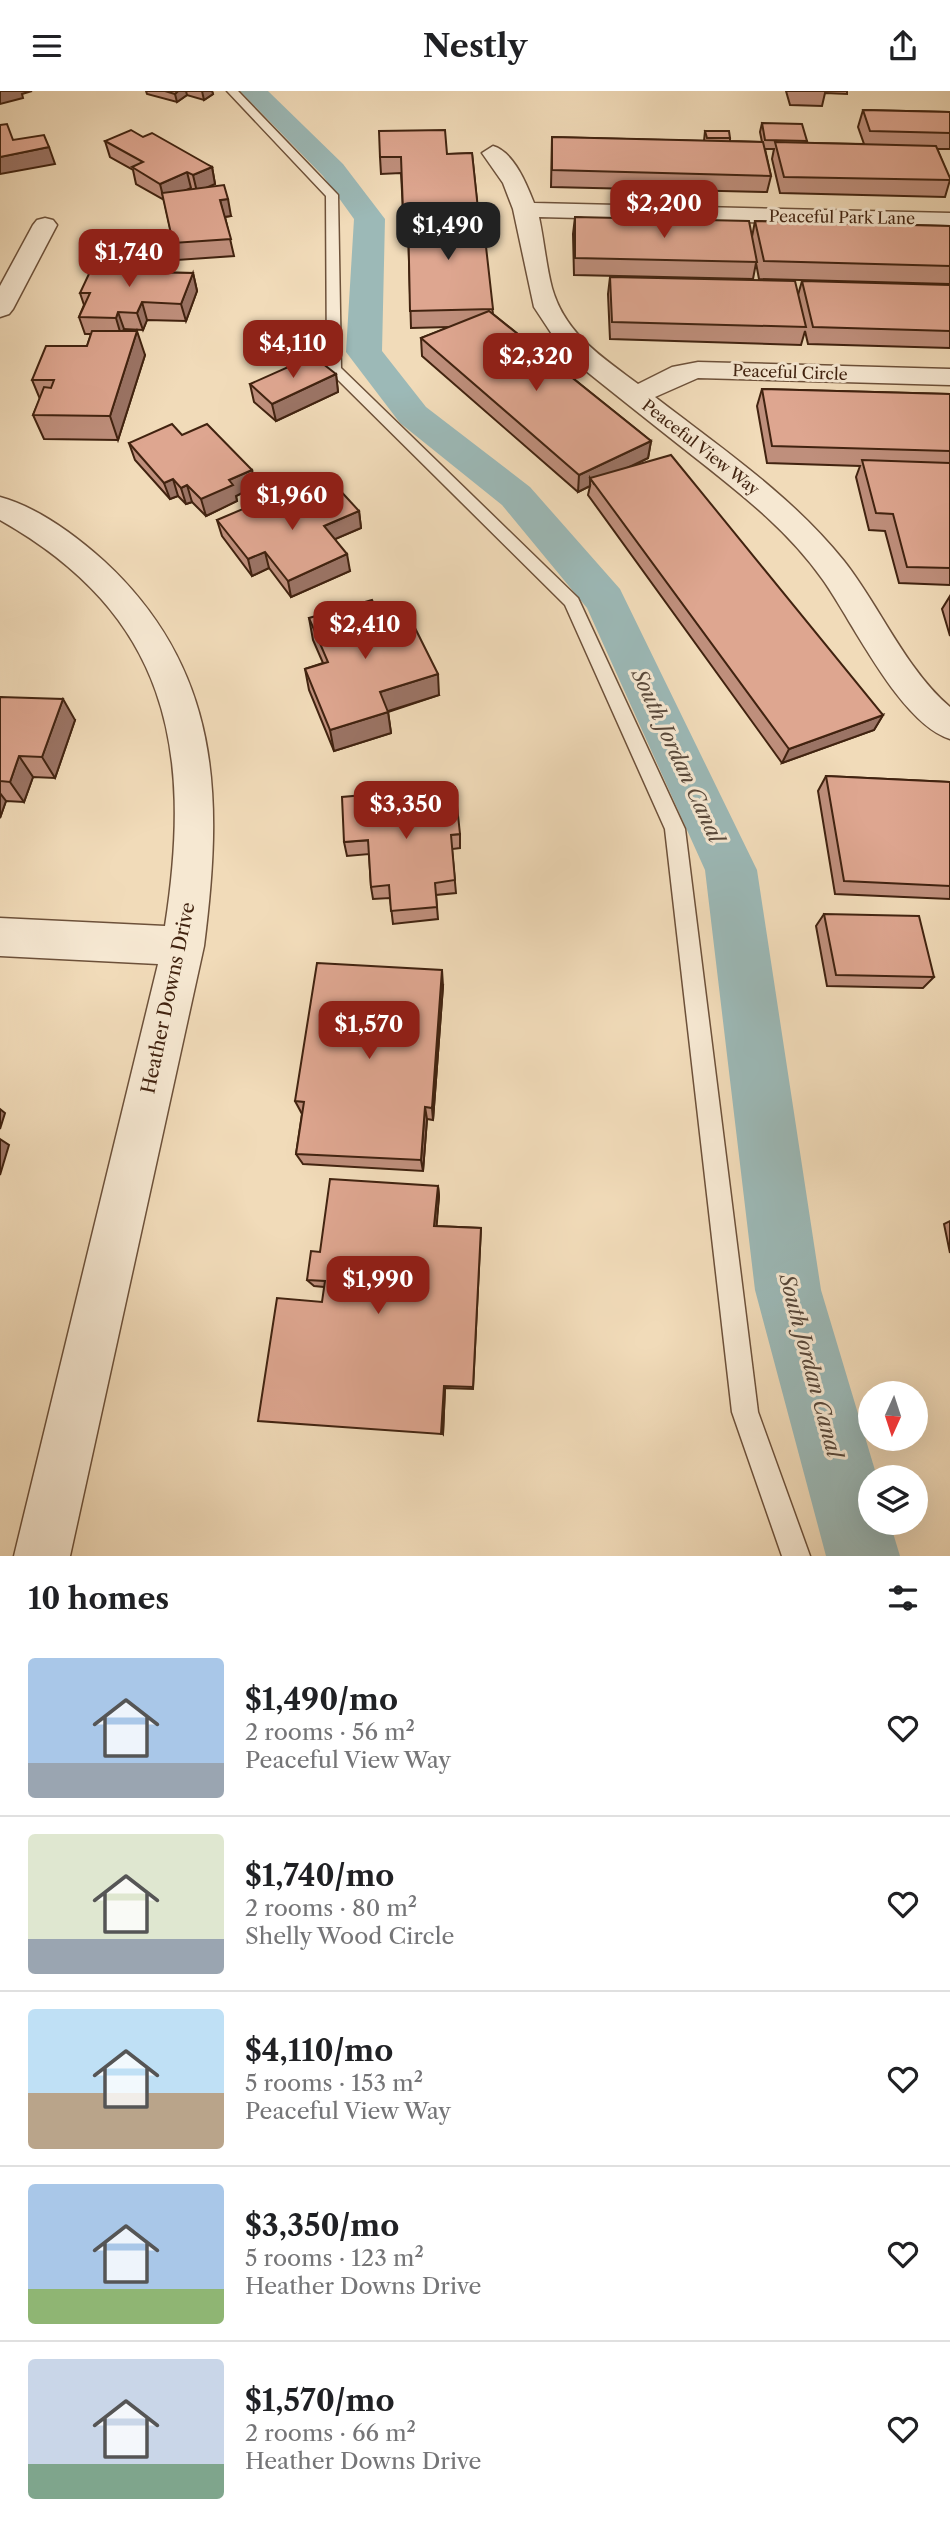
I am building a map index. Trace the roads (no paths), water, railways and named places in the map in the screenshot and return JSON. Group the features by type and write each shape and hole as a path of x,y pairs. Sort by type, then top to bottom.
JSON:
{"street":[{"name":"Peaceful View Way","path":"493,153 518,190 541,299 548,316 574,348 763,496 801,531 834,571 917,695 934,715 950,725"},
{"name":"Peaceful Park Lane","path":"524,210 950,220"},
{"path":"0,309 45,225"},
{"name":"Peaceful Circle","path":"636,396 682,373 698,370 950,377"},
{"name":"Heather Downs Drive","path":"0,507 56,537 94,566 125,602 151,641 172,685 187,736 195,792 194,861 183,946 42,1556"},
{"path":"0,937 183,946"}],"lane":[{"path":"232,91 332,195 334,369 572,602 675,829 745,1412 796,1556"}],"waterway":[{"name":"South Jordan Canal","path":"253,91 333,170 370,219 364,352 413,415 516,496 605,600 731,870 788,1290 863,1556"}]}
